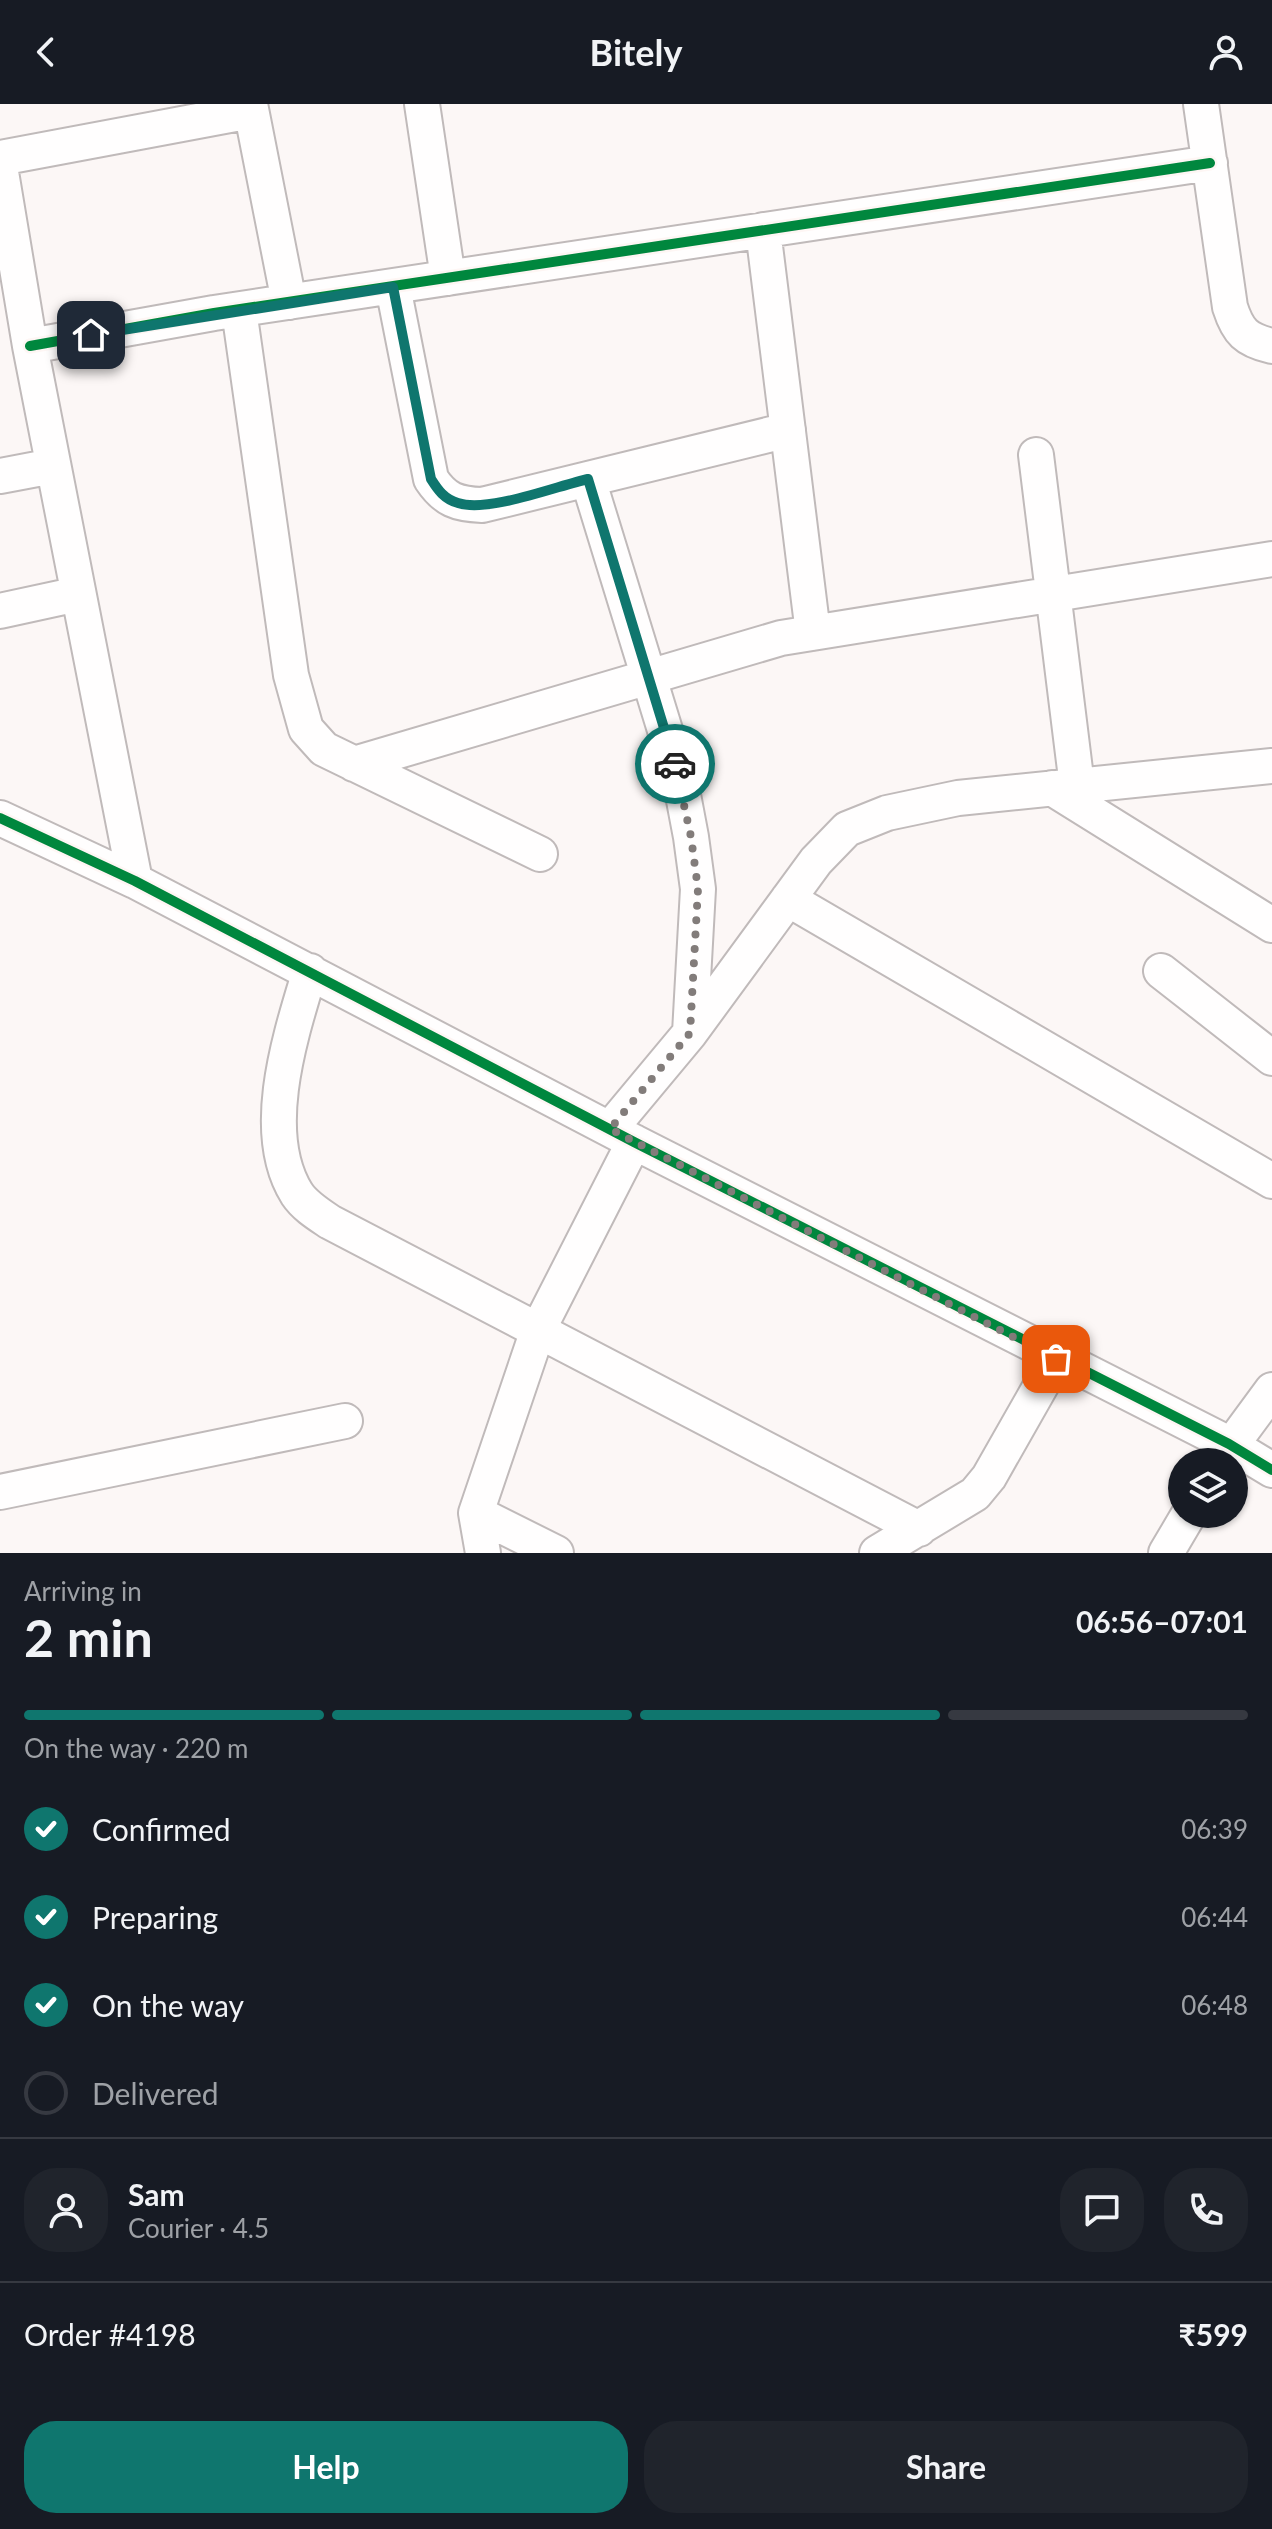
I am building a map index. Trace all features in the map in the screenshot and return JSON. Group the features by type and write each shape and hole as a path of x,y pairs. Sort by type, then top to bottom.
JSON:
{"street":[{"path":"422,104 448,278"},
{"path":"1201,104 1230,307 1237,329 1249,341 1272,346"},
{"path":"0,158 251,108 289,302"},
{"path":"30,346 289,302 1210,163"},
{"path":"0,166 30,346 135,881"},
{"path":"763,230 813,633"},
{"path":"393,287 431,479 442,495 460,504 482,505 788,430"},
{"path":"239,310 298,707 306,729 324,749 540,854"},
{"path":"1036,455 1052,594 1065,787"},
{"path":"0,476 53,466"},
{"path":"588,479 680,779 691,837 698,889 690,1033"},
{"path":"354,764 781,638 1272,559"},
{"path":"0,611 78,594"},
{"path":"483,1553 476,1513 538,1330 622,1136 690,1033 788,899 816,861 847,829 887,813 944,801 1272,766"},
{"path":"1065,787 1272,925"},
{"path":"0,818 135,881 310,971 622,1136 1056,1359 1215,1448"},
{"path":"788,899 1272,1181"},
{"path":"310,971 287,1046 280,1094 281,1142 297,1193 330,1222 919,1529"},
{"path":"1161,971 1272,1058"},
{"path":"877,1553 975,1494 1056,1359"},
{"path":"1228,1448 1272,1390"},
{"path":"0,1492 345,1421"},
{"path":"1248,1462 1272,1470"},
{"path":"476,1513 556,1553"},
{"path":"1166,1553 1181,1528"}],"cycle path":[{"path":"30,346 214,313 1210,163"},
{"path":"0,818 135,881 634,1142 1229,1444 1272,1470"}],"way so far":[{"path":"675,764 691,837 698,889 690,1033 610,1129 1056,1359"}],"route":[{"path":"91,335 214,313 393,287 431,479 442,495 460,504 482,505 588,479 675,764"}]}
